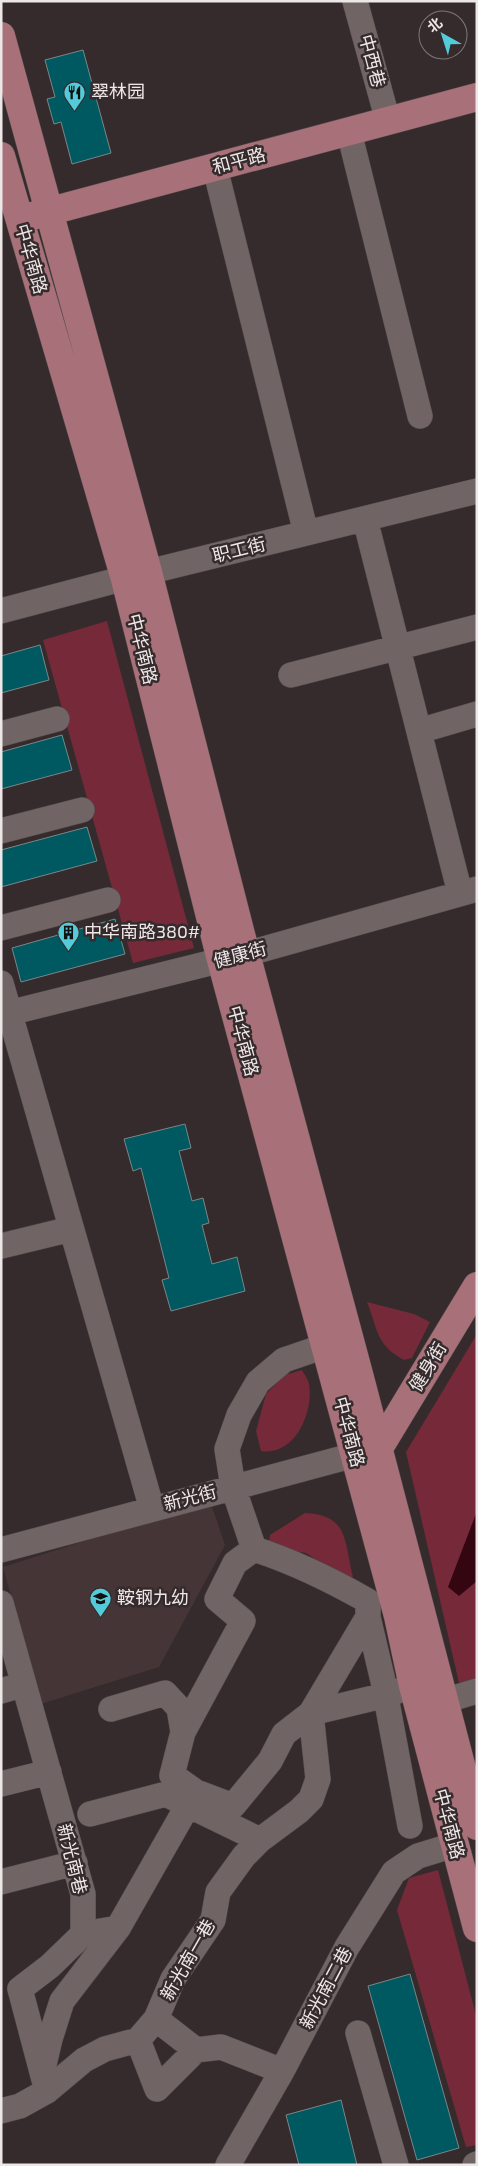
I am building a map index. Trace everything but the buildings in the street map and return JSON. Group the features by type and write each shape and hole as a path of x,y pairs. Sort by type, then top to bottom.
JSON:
{"main road":[{"name":"中华南路","path":"1,36 50,212 136,575 234,957 325,1346 367,1451"},
{"name":"和平路","path":"10,221 50,212 477,97"},
{"name":"中华南路","path":"1,156 10,221 136,575"},
{"name":"中华南路","path":"234,957 360,1378 367,1451 398,1616 413,1686 477,1928"},
{"name":"健身街","path":"367,1451 477,1286"},
{"path":"367,1451 444,1701 470,1769 477,1826"}],"street":[{"name":"中西巷","path":"355,1 388,121"},
{"path":"349,132 420,416"},
{"path":"215,168 306,533"},
{"name":"职工街","path":"1,611 136,575 477,491"},
{"path":"365,519 419,731 469,891"},
{"path":"291,675 477,627"},
{"path":"419,731 477,714"},
{"path":"1,734 57,719"},
{"path":"1,831 82,810"},
{"name":"健康街","path":"5,1014 234,957 469,891"},
{"path":"1,928 108,900"},
{"path":"1,983 5,1014 72,1229 152,1509"},
{"path":"1,1246 72,1229"},
{"path":"254,1549 233,1486 227,1449 239,1415 258,1382 284,1360 325,1346"},
{"name":"新光街","path":"1,1550 367,1451"},
{"path":"254,1549 289,1560 368,1601 368,1617 386,1695 410,1826"},
{"path":"254,1549 235,1563 217,1599 243,1621 183,1732 172,1775 196,1792 233,1806 270,1761 284,1734 311,1713 368,1617"},
{"name":"新光南巷","path":"1,1603 13,1687 49,1772 83,1894 83,1934"},
{"path":"311,1713 386,1695 413,1686"},
{"path":"444,1701 477,1691"},
{"path":"110,1709 166,1693 179,1708 183,1732"},
{"name":"新光南一巷","path":"138,2040 156,2019 173,1979 213,1920 218,1892 244,1856 260,1840 299,1811 310,1799 318,1779 311,1713"},
{"path":"1,1784 49,1772"},
{"path":"90,1814 166,1794 260,1840"},
{"path":"45,2082 50,2039 62,2001 118,1928 188,1805"},
{"name":"新光南二巷","path":"228,2165 282,2071 347,1947 394,1872 418,1856 454,1845"},
{"path":"1,1882 74,1863"},
{"path":"45,2082 11,1992 50,1966 83,1934 118,1928"},
{"path":"156,2019 196,2050"},
{"path":"358,2033 396,2165"},
{"path":"1,2111 20,2106 45,2082 105,2049 138,2040 157,2089 196,2050 221,2047 282,2071"}],"shaded area":[{"path":"107,621 194,948 133,963 43,640"},
{"path":"367,1302 414,1314 430,1322 412,1358 404,1360 388,1349 379,1336"},
{"path":"477,1334 477,1678 459,1683 406,1452"},
{"path":"302,1370 308,1382 310,1395 305,1420 292,1440 283,1447 273,1451 261,1451 256,1431 266,1394 285,1375"},
{"name":"鞍钢九幼","path":"210,1501 225,1545 159,1667 41,1704 3,1567"},
{"path":"477,1511 477,1581 459,1596 448,1587"},
{"path":"305,1513 330,1519 337,1525 345,1541 353,1577 345,1578 306,1553 268,1547 270,1535"},
{"path":"438,1870 477,2019 477,2145 466,2147 397,1910 409,1878"}],"place":[{"name":"翠林园","path":"75,111"},
{"name":"中华南路380#","path":"68,951"},
{"name":"鞍钢九幼","path":"101,1617"}]}
